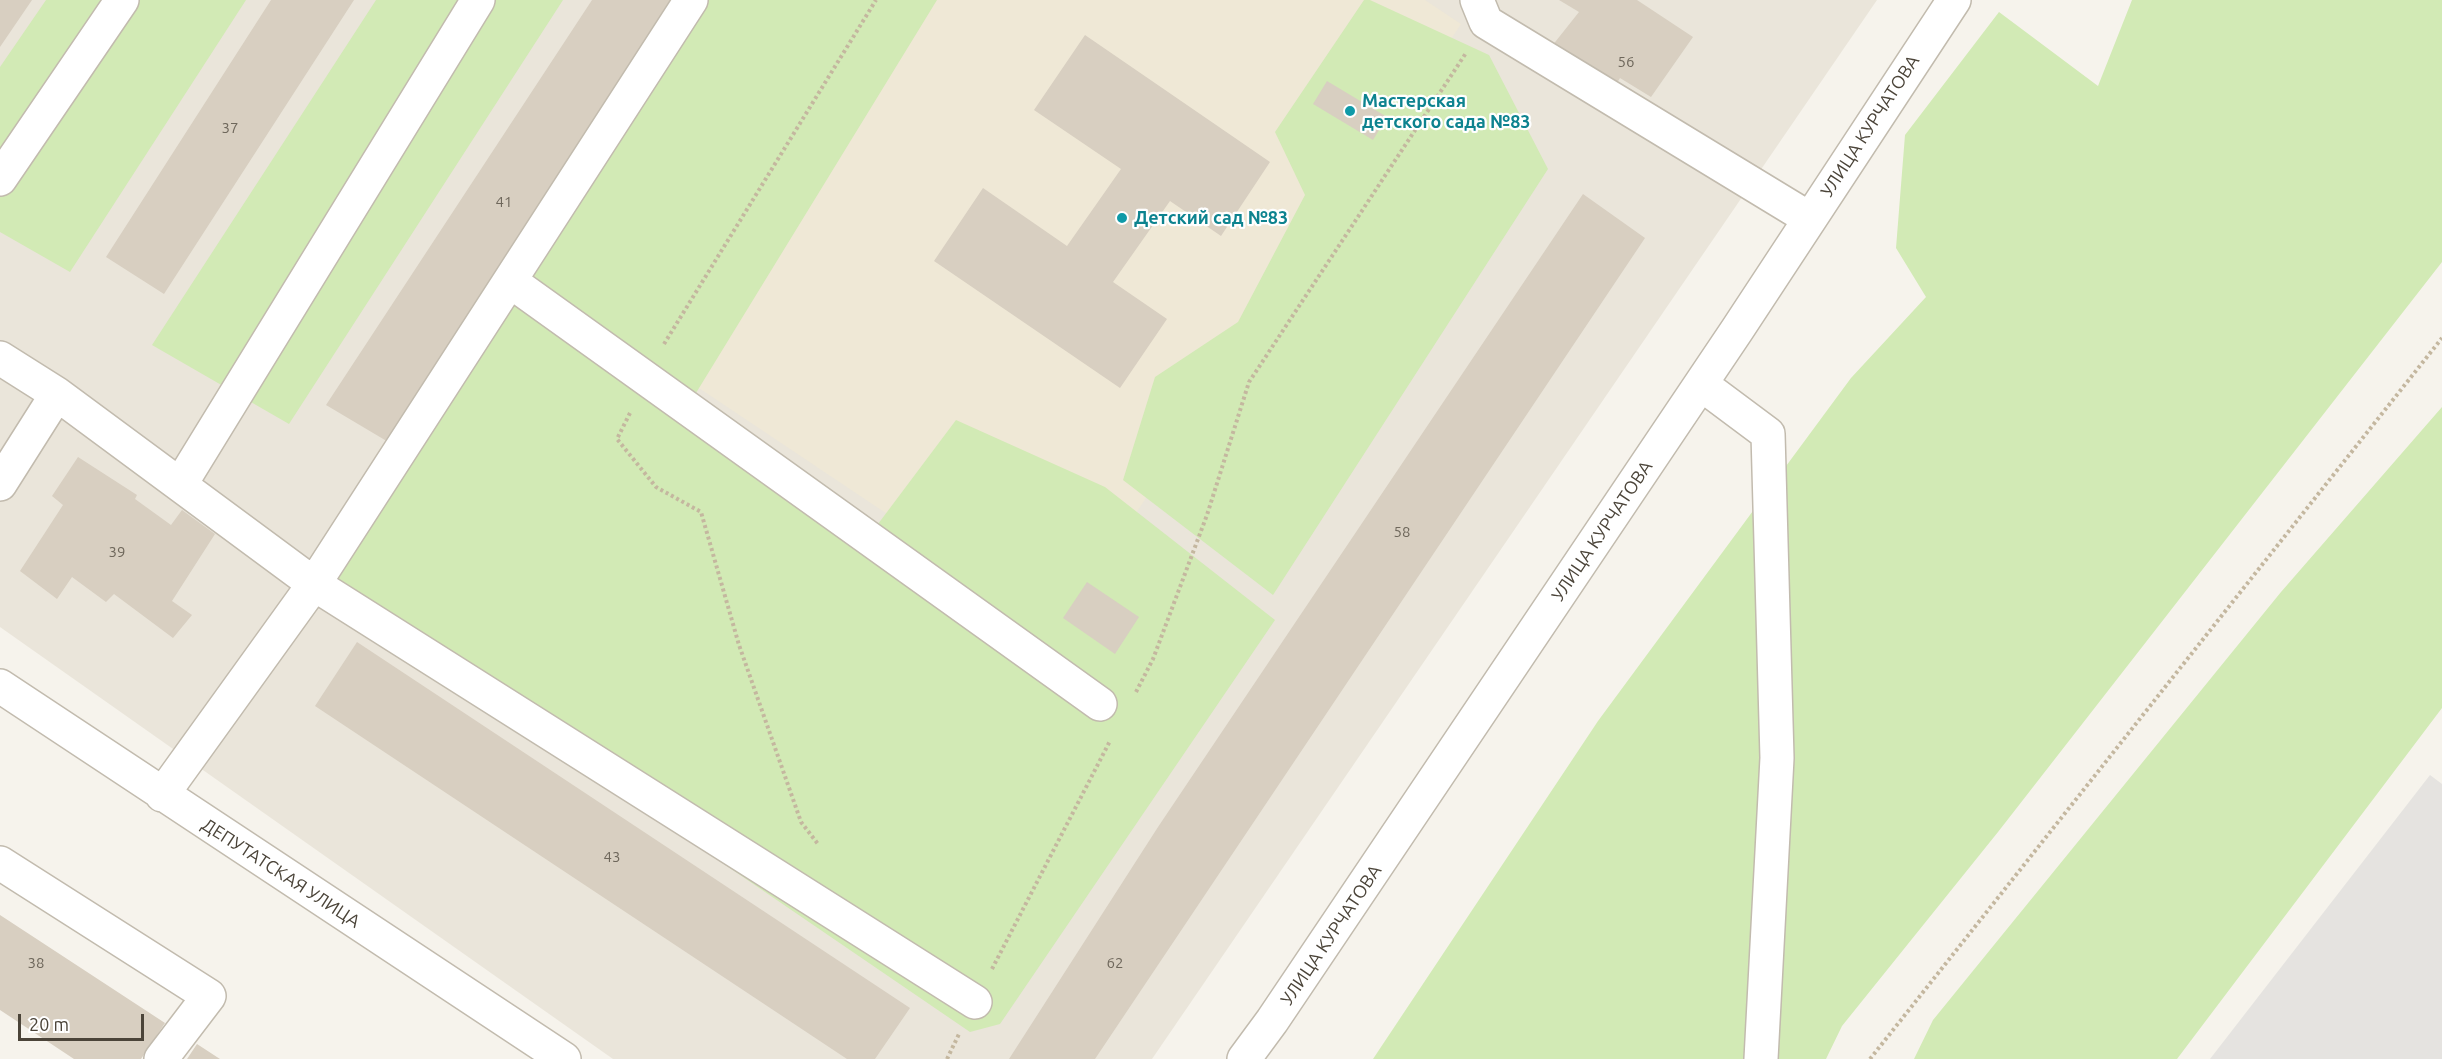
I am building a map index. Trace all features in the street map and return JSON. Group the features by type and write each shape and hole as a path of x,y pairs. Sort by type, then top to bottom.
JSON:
{"street":[{"path":"0,179 122,0"},
{"path":"180,485 478,0"},
{"path":"162,795 314,584 691,0"},
{"name":"УЛИЦА КУРЧАТОВА","path":"1252,1054 1701,384 1954,0"},
{"path":"1481,11 1810,219"},
{"path":"510,281 1115,713"},
{"path":"0,358 57,394 314,584 975,1002"},
{"path":"1701,384 1768,434 1777,758 1761,1059"},
{"path":"0,484 57,394"},
{"name":"ДЕПУТАТСКАЯ УЛИЦА","path":"0,686 564,1059"},
{"path":"0,863 209,996 161,1059"}],"path":[{"path":"947,1059 1115,713 1153,659 1203,526 1249,382 1481,11"},
{"path":"1870,1059 2442,338"}],"shaded area":[{"path":"0,0 1877,0 1152,1059 613,1059 0,627"},
{"path":"936,0 1425,0 1461,24 1059,629 684,378"},
{"path":"2430,775 2442,784 2442,1059 2210,1059"}],"green space":[{"path":"46,0 246,0 70,272 0,232 0,67"},
{"path":"376,0 563,0 289,424 152,345"},
{"path":"699,0 937,0 688,406 872,532 956,420 1105,487 1275,620 1000,1024 970,1032 314,584"},
{"path":"1364,0 1370,0 1489,55 1548,169 1273,595 1123,480 1155,377 1238,322 1305,195 1275,132"},
{"path":"2132,0 2442,0 2442,262 1998,832 1842,1026 1826,1059 1373,1059 1598,721 1851,378 1926,297 1896,248 1905,135 1999,12 2098,86"},
{"path":"2442,407 2442,708 2177,1059 1914,1059 1933,1020 2281,592"}],"building":[{"path":"0,0 32,0 0,47"},
{"path":"271,0 354,0 164,294 106,257"},
{"path":"592,0 679,0 395,446 326,405"},
{"path":"1559,0 1637,0 1693,37 1651,97 1620,78 1614,88 1552,46 1579,12"},
{"name":"Детский сад №83","path":"1085,35 1270,162 1221,236 1170,201 1113,282 1167,319 1120,388 934,261 983,188 1067,246 1121,169 1034,110"},
{"name":"Мастерская детского сада №83","path":"1327,81 1387,117 1373,140 1313,104"},
{"path":"1583,194 1645,238 1095,1059 1009,1059 1158,827"},
{"path":"78,457 137,495 135,499 171,525 182,510 215,534 172,601 192,615 173,638 114,594 106,602 72,577 57,599 20,571 63,505 52,496"},
{"path":"1087,582 1139,617 1115,654 1063,618"},
{"path":"357,642 910,1008 875,1059 847,1059 315,706"},
{"path":"0,915 165,1023 141,1059 74,1059 0,1010"},
{"path":"197,1044 220,1059 187,1059"}],"place":[{"name":"Мастерская детского сада №83","path":"1350,111"},
{"name":"Детский сад №83","path":"1122,218"}]}
